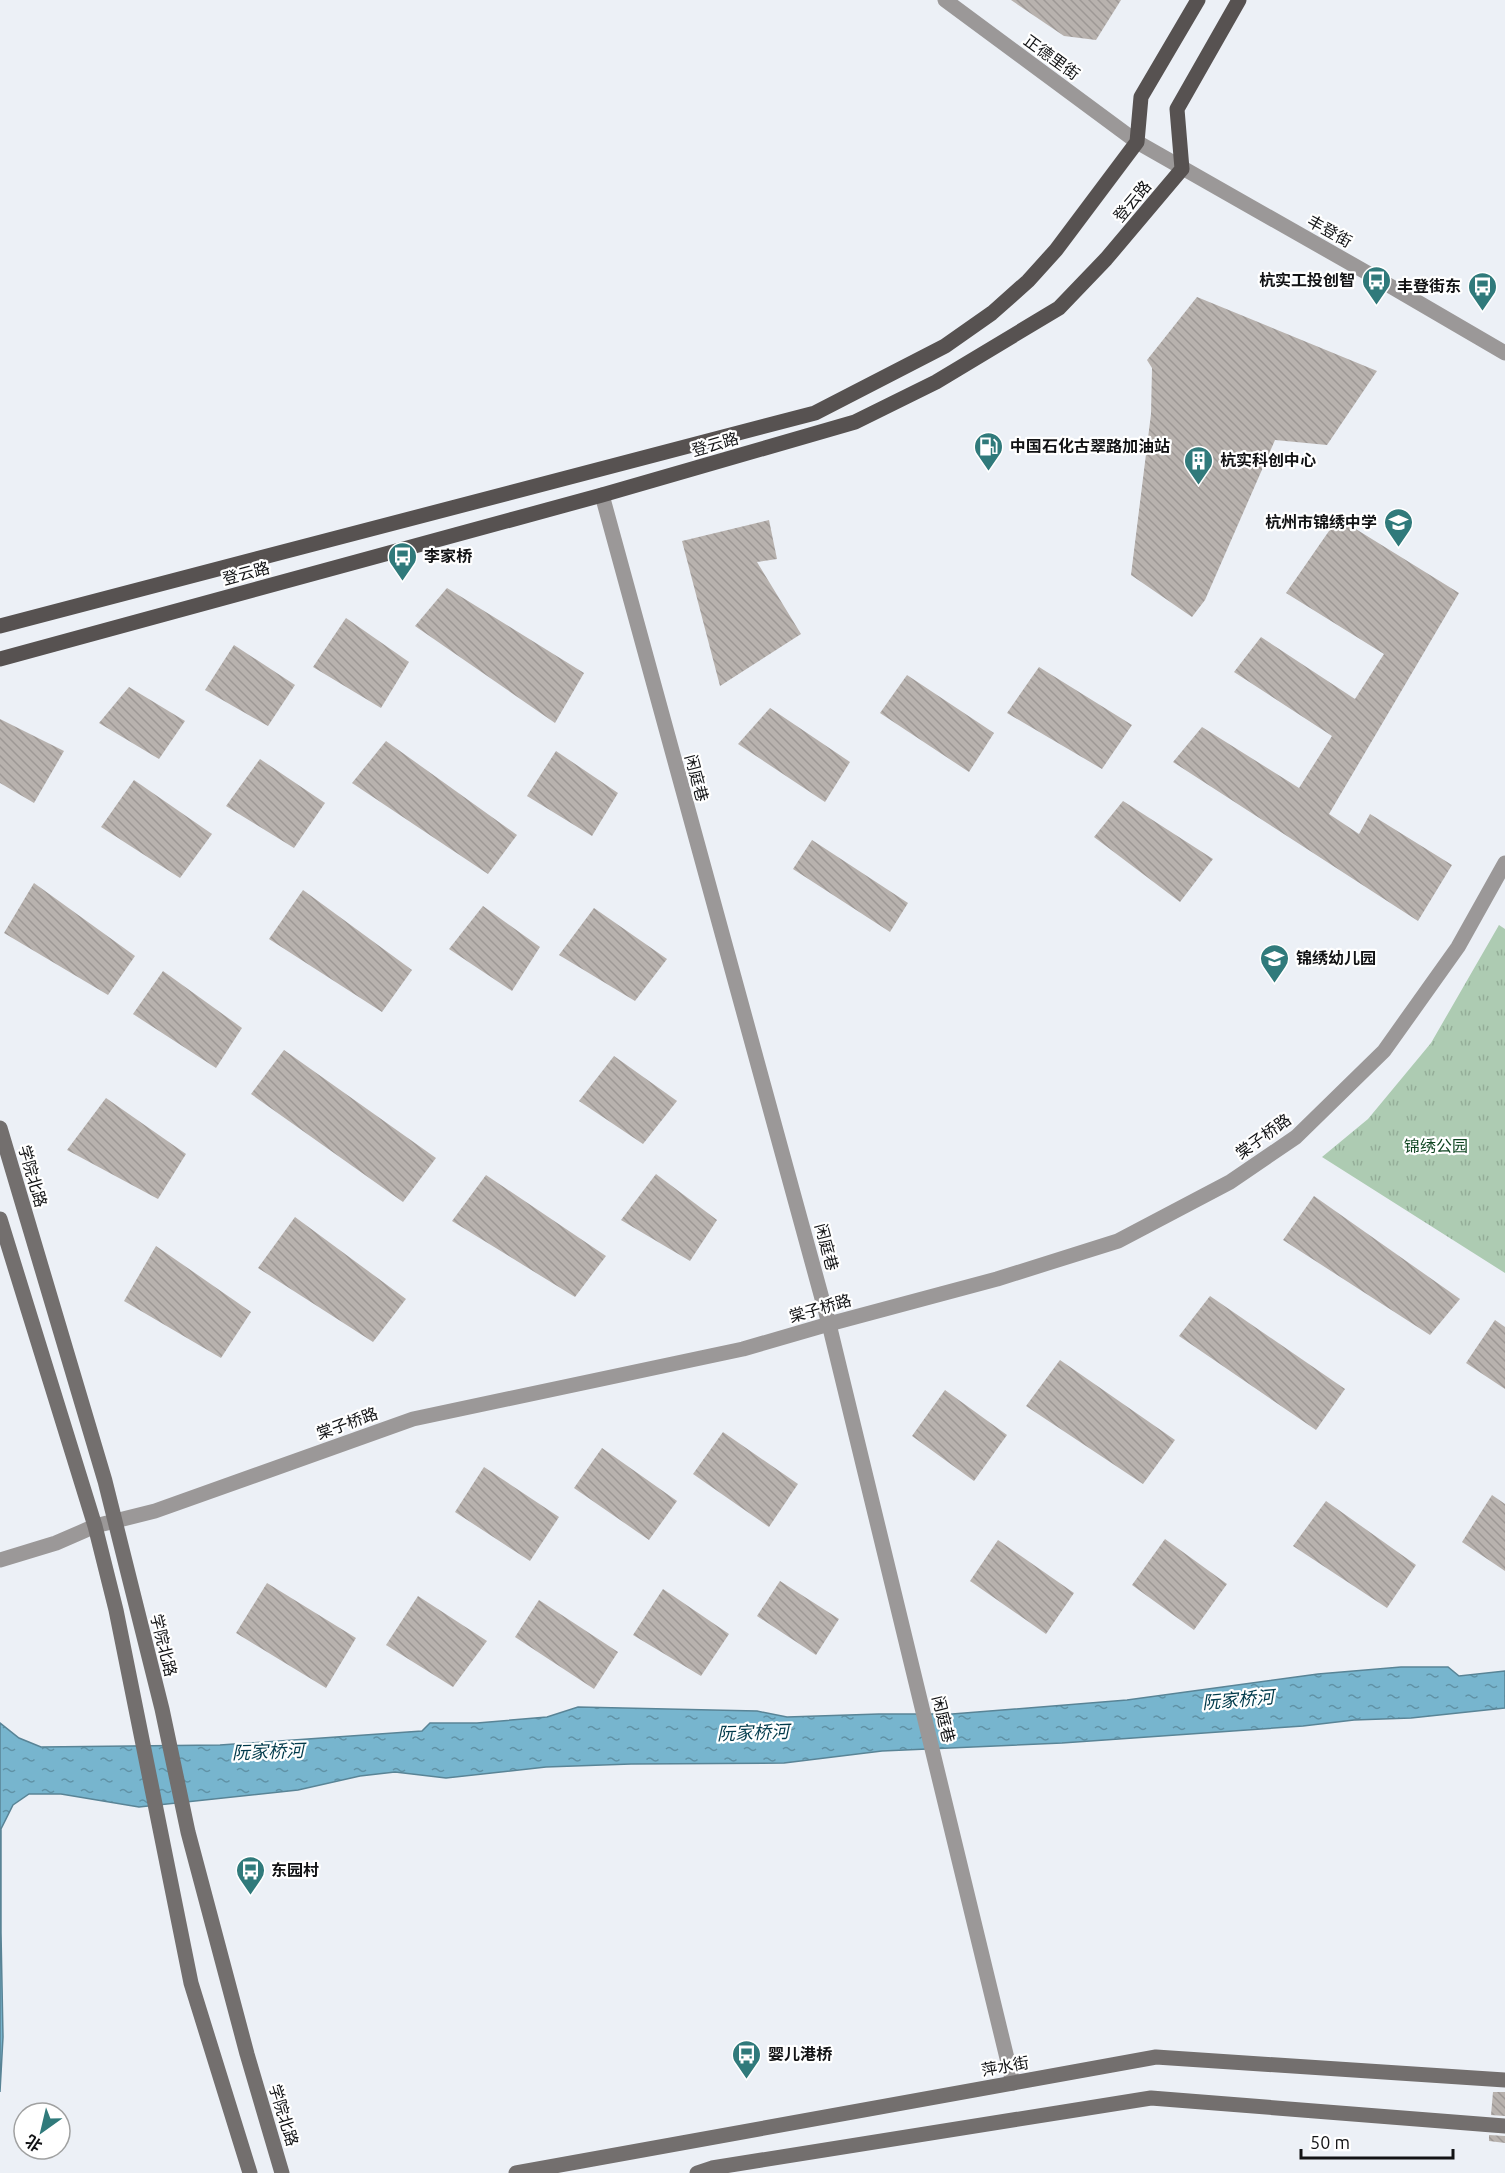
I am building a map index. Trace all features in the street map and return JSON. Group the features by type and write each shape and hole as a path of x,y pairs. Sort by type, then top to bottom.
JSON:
{"main road":[{"path":"1137,142 1141,96 1198,0"},
{"path":"1182,169 1177,109 1239,0"},
{"name":"登云路","path":"0,626 815,413 945,346 992,313 1028,281 1056,250 1137,142"},
{"name":"登云路","path":"0,659 602,495 855,422 936,382 1059,308 1106,259 1182,169"},
{"name":"学院北路","path":"0,1128 36,1254 90,1426 162,1709 188,1832 247,2054 282,2173"},
{"path":"0,1220 95,1526 116,1610 191,1983 250,2173"},
{"name":"萍水街","path":"516,2173 1156,2057 1505,2080"},
{"path":"697,2173 712,2168 1151,2098 1505,2126"}],"street":[{"name":"正德里街","path":"945,0 1137,142"},
{"name":"丰登街","path":"1137,142 1505,353"},
{"name":"闲庭巷","path":"602,495 829,1324 1013,2083"},
{"name":"棠子桥路","path":"0,1560 56,1543 95,1526 155,1511 413,1419 743,1349 997,1280 1118,1240 1230,1182 1296,1137 1384,1051 1458,947 1505,863"}],"green space":[{"name":"锦绣公园","path":"1499,925 1505,929 1505,1273 1322,1157 1368,1119 1431,1043"}],"water":[{"name":"阮家桥河","path":"1401,1667 1448,1667 1459,1676 1505,1671 1505,1708 1411,1718 1354,1720 1303,1726 1062,1743 882,1751 784,1763 546,1767 446,1778 395,1772 360,1776 298,1790 139,1807 61,1794 29,1794 13,1805 1,1829 3,2037 0,2092 0,1723 19,1738 41,1747 220,1745 422,1731 430,1723 477,1723 547,1717 578,1707 757,1711 787,1717 952,1714 1127,1700 1318,1674"}],"building":[{"path":"1011,0 1121,0 1096,40 1064,36"},
{"name":"杭实科创中心","path":"1197,297 1377,371 1327,445 1275,440 1205,600 1192,617 1131,575 1151,414 1152,368 1147,360"},
{"path":"1338,518 1459,593 1329,814 1359,834 1370,814 1452,865 1418,921 1173,762 1202,727 1299,788 1332,736 1234,672 1261,637 1355,699 1384,654 1286,593"},
{"path":"769,520 777,559 757,562 801,634 720,686 682,541"},
{"path":"447,588 584,673 555,723 415,626"},
{"path":"346,618 409,662 381,708 313,667"},
{"path":"234,645 295,685 268,726 205,690"},
{"path":"1039,667 1132,725 1102,769 1007,713"},
{"path":"907,675 994,733 969,772 880,713"},
{"path":"129,687 185,721 159,759 99,723"},
{"path":"770,708 850,762 825,802 738,744"},
{"path":"0,719 64,751 34,803 0,783"},
{"path":"386,741 517,835 488,874 352,783"},
{"path":"556,751 618,793 592,836 527,796"},
{"path":"260,759 325,803 294,848 226,806"},
{"path":"134,780 212,834 180,878 101,827"},
{"path":"1123,801 1213,859 1180,902 1094,837"},
{"path":"812,840 908,903 890,932 793,869"},
{"path":"34,883 135,956 108,995 4,933"},
{"path":"303,890 412,970 382,1012 269,939"},
{"path":"483,906 540,947 512,991 449,949"},
{"path":"594,908 667,959 635,1001 559,955"},
{"path":"163,971 242,1028 216,1068 133,1014"},
{"path":"284,1050 436,1158 403,1202 251,1094"},
{"path":"614,1056 677,1101 643,1144 579,1101"},
{"path":"106,1098 186,1154 158,1199 67,1150"},
{"path":"656,1174 717,1220 690,1261 621,1220"},
{"path":"486,1175 606,1256 575,1297 452,1221"},
{"path":"1314,1196 1460,1299 1430,1335 1283,1240"},
{"path":"295,1217 406,1299 373,1342 258,1268"},
{"path":"156,1246 251,1312 221,1358 124,1301"},
{"path":"1210,1296 1345,1389 1316,1430 1179,1336"},
{"path":"1495,1320 1505,1327 1505,1389 1466,1363"},
{"path":"1060,1360 1175,1440 1143,1484 1026,1406"},
{"path":"945,1390 1007,1435 974,1481 912,1436"},
{"path":"723,1432 798,1484 769,1527 693,1474"},
{"path":"602,1448 677,1501 649,1540 574,1488"},
{"path":"484,1467 559,1517 530,1561 455,1512"},
{"path":"1492,1495 1505,1504 1505,1571 1462,1542"},
{"path":"1326,1501 1416,1565 1387,1608 1293,1546"},
{"path":"1165,1539 1227,1584 1194,1630 1132,1585"},
{"path":"998,1540 1074,1593 1046,1634 970,1581"},
{"path":"780,1581 839,1619 816,1655 757,1616"},
{"path":"267,1583 356,1638 326,1688 236,1633"},
{"path":"663,1589 729,1634 701,1676 633,1635"},
{"path":"418,1596 487,1641 453,1687 386,1645"},
{"path":"539,1600 618,1652 594,1689 515,1637"},
{"path":"1493,2092 1505,2092 1505,2116 1491,2115"},
{"path":"1489,2135 1505,2136 1505,2143 1489,2141"}],"place":[{"name":"杭实工投创智","path":"1376,306"},
{"name":"丰登街东","path":"1482,312"},
{"name":"中国石化古翠路加油站","path":"989,472"},
{"name":"杭实科创中心","path":"1199,486"},
{"name":"杭州市锦绣中学","path":"1398,548"},
{"name":"李家桥","path":"403,582"},
{"name":"锦绣幼儿园","path":"1275,984"},
{"name":"东园村","path":"250,1896"},
{"name":"婴儿港桥","path":"747,2080"}]}
